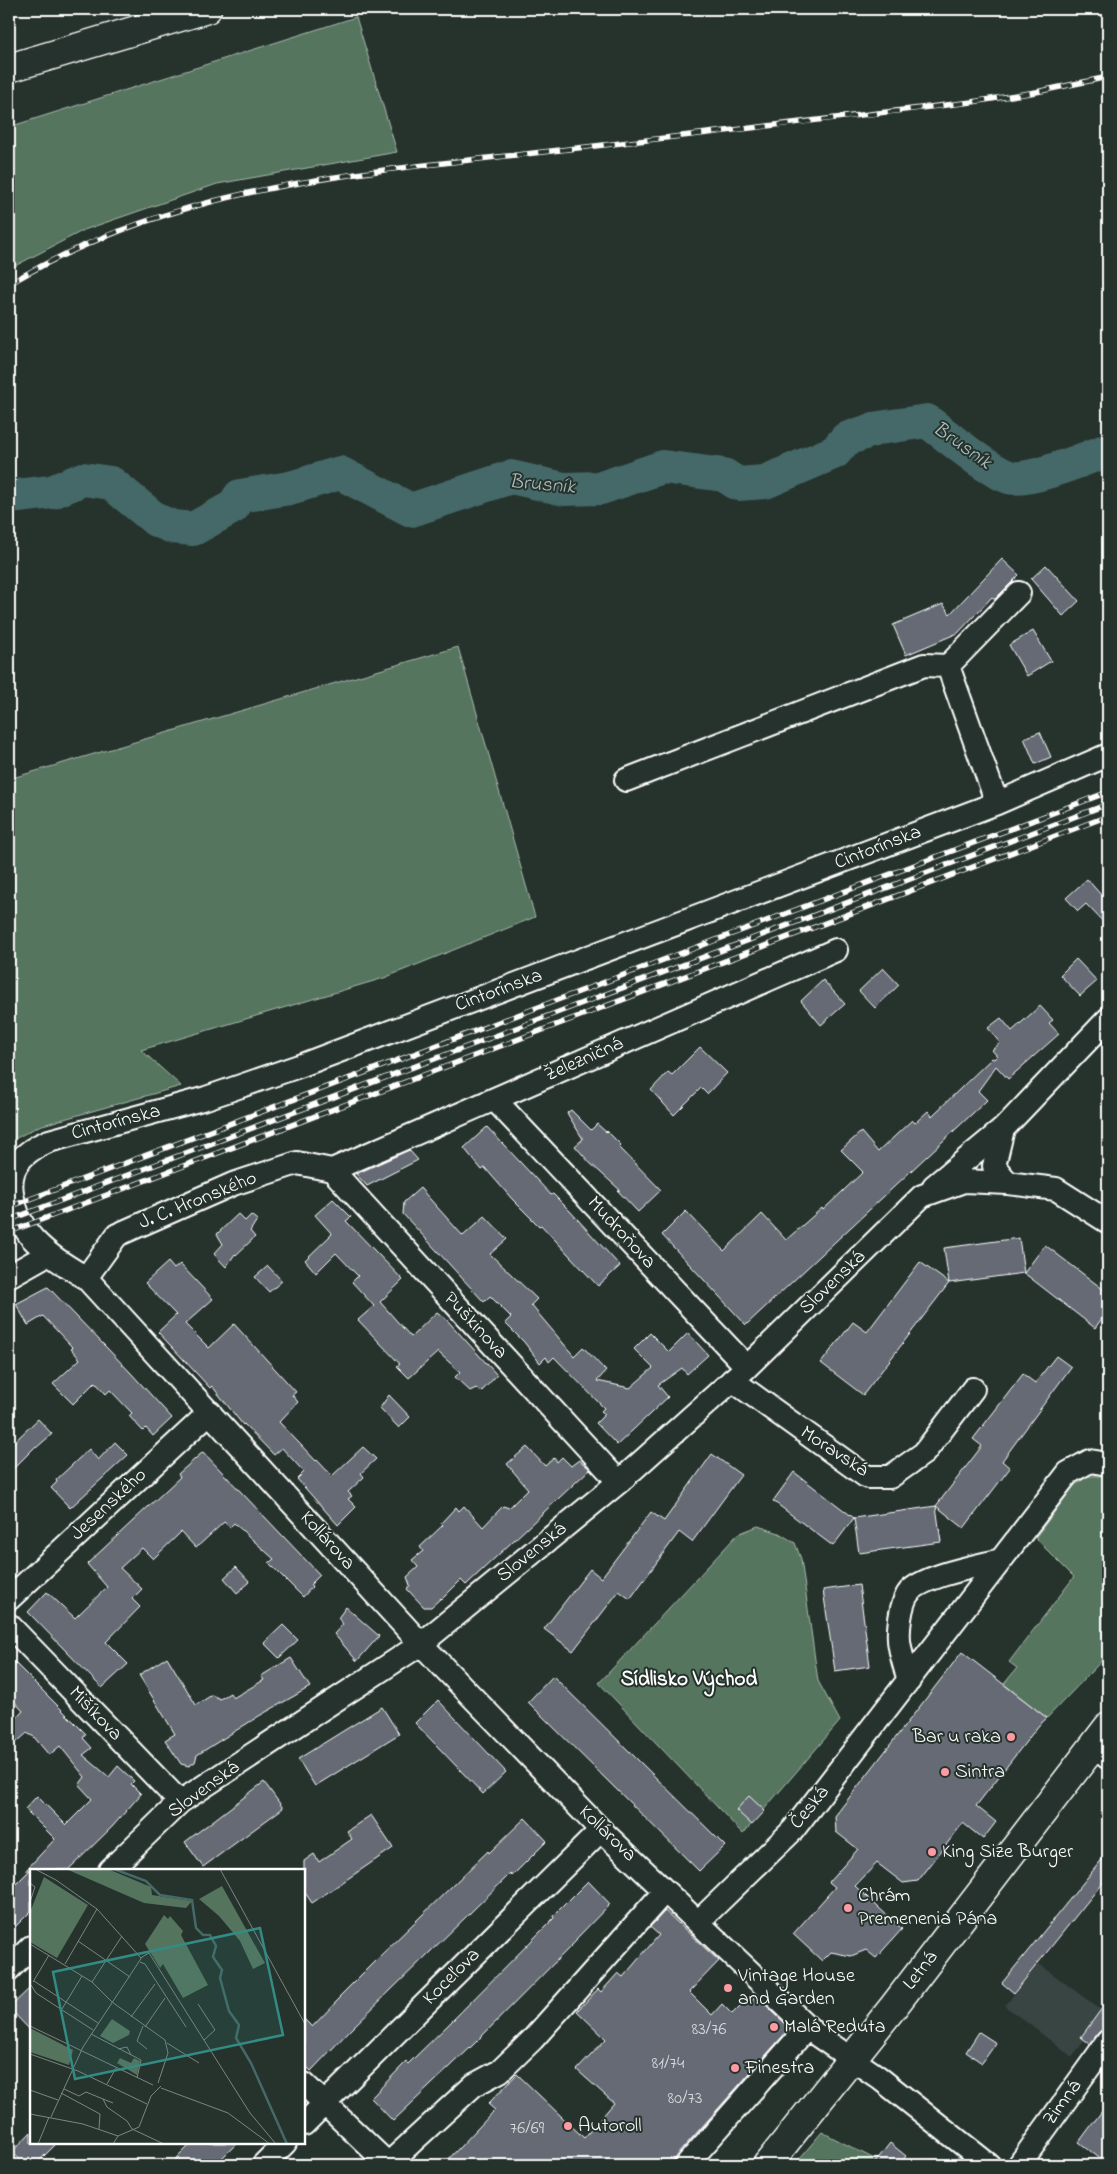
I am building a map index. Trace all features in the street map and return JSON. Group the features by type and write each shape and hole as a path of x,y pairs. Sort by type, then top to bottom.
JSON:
{"street":[{"path":"9,68 206,9"},
{"path":"626,780 924,665 948,666 1020,593"},
{"path":"948,666 997,803"},
{"name":"Cintorínska","path":"10,1181 18,1162 26,1153 49,1141 188,1103 268,1077 997,803 1108,755"},
{"name":"Železničná","path":"332,1170 836,950"},
{"name":"Slovenská","path":"111,1869 180,1802 421,1644 619,1482 739,1374 922,1196 1003,1129 1108,1019"},
{"name":"Mudroňova","path":"495,1100 739,1374"},
{"name":"Slovenská","path":"1003,1129 994,1166 1008,1183"},
{"name":"J. C. Hronského","path":"86,1278 117,1235 233,1184 297,1163 332,1170"},
{"name":"Puškinova","path":"332,1170 619,1482"},
{"name":"Kollárova","path":"10,1181 16,1211 23,1226 33,1239 48,1254 86,1278 421,1644 601,1830 814,2033 852,2058 989,2165"},
{"name":"Slovenská","path":"922,1196 964,1181 1056,1188 1108,1222"},
{"path":"9,1276 48,1254"},
{"name":"Moravská","path":"739,1374 867,1477 890,1477 924,1453 973,1389"},
{"name":"Jesenského","path":"9,1598 210,1412"},
{"name":"Česká","path":"698,1922 793,1830 1068,1473 1090,1461 1108,1464"},
{"path":"909,1681 899,1646 901,1611 910,1592 928,1581 949,1573 1001,1560"},
{"name":"Mišíkova","path":"9,1625 180,1802"},
{"name":"Letná","path":"767,2165 1103,1744"},
{"name":"Koceľova","path":"305,2123 601,1830"},
{"path":"305,2085 387,2164 474,2084 500,2071 534,2039 665,1891"},
{"path":"9,1969 30,1948"},
{"path":"686,2165 808,2027"},
{"name":"Zimná","path":"1019,2165 1108,2041"},
{"path":"263,2165 284,2144"}],"shaded area":[{"path":"1038,1963 1105,2013 1072,2057 1005,2006"}],"green space":[{"path":"356,17 397,152 217,184 84,230 9,269 9,127"},
{"path":"458,647 535,917 384,978 141,1050 181,1086 39,1126 9,1142 9,779"},
{"path":"1088,1476 1108,1476 1108,1654 1047,1718 1004,1684 1017,1668 1009,1662 1074,1577 1035,1538 1074,1486"},
{"path":"758,1526 779,1533 795,1543 801,1559 818,1681 840,1721 743,1834 599,1683 738,1534"},
{"path":"822,2132 886,2165 794,2165"}],"building":[{"path":"1002,559 1019,575 995,599 992,597 958,633 906,655 893,625 943,604 950,614"},
{"path":"1046,565 1079,601 1063,616 1031,579"},
{"path":"1033,631 1051,661 1027,676 1009,645"},
{"path":"1040,732 1051,757 1035,764 1024,738"},
{"path":"1087,879 1101,895 1108,888 1108,927 1086,904 1078,911 1066,898"},
{"path":"1076,959 1097,981 1080,996 1060,975"},
{"path":"883,968 899,985 875,1008 859,991"},
{"path":"823,980 845,1004 821,1025 801,1001"},
{"path":"1040,1006 1053,1020 1049,1023 1059,1034 1008,1079 996,1066 978,1091 987,1100 746,1325 662,1235 686,1211 724,1251 762,1214 786,1240 822,1208 823,1210 863,1172 841,1150 861,1132 878,1152 912,1120 915,1123 928,1111 932,1116 992,1058 994,1059 997,1056 992,1050 1000,1043 988,1028 1001,1018 1012,1031"},
{"path":"700,1047 727,1073 707,1094 701,1088 674,1115 651,1090 668,1072 672,1075"},
{"path":"571,1110 591,1130 597,1124 607,1131 621,1145 619,1147 661,1190 638,1212 618,1191 620,1190 590,1163 575,1146 583,1139 567,1113"},
{"path":"487,1127 551,1195 553,1194 569,1210 620,1266 598,1286 541,1225 539,1226 512,1199 485,1168 482,1170 464,1148"},
{"path":"409,1150 418,1160 367,1186 356,1174"},
{"path":"420,1188 463,1236 485,1216 507,1239 490,1254 537,1299 531,1305 574,1356 583,1347 606,1371 597,1381 630,1388 653,1368 634,1349 650,1333 669,1352 688,1333 708,1355 687,1374 682,1368 658,1385 668,1397 617,1445 596,1423 605,1414 601,1411 604,1408 554,1357 549,1362 546,1357 540,1363 524,1342 505,1323 511,1317 490,1296 484,1302 403,1214 404,1202"},
{"path":"333,1199 351,1217 346,1221 403,1280 380,1302 411,1337 437,1312 447,1320 497,1375 481,1392 476,1388 470,1391 455,1377 460,1372 438,1352 409,1378 397,1366 400,1364 358,1320 374,1306 352,1282 358,1276 336,1253 316,1273 305,1260 332,1234 315,1215"},
{"path":"238,1214 245,1221 251,1215 257,1220 250,1231 255,1237 235,1254 226,1267 214,1254 223,1244 217,1234"},
{"path":"1019,1238 1024,1273 949,1283 944,1248"},
{"path":"1045,1245 1108,1293 1108,1310 1095,1328 1024,1273"},
{"path":"168,1262 174,1269 180,1264 213,1299 185,1324 209,1348 234,1324 296,1392 292,1395 298,1402 279,1422 316,1461 332,1476 363,1447 376,1459 361,1473 364,1477 348,1492 352,1496 348,1499 356,1507 338,1525 297,1479 304,1472 282,1448 274,1455 243,1425 212,1386 210,1388 158,1332 176,1315 145,1283"},
{"path":"920,1262 949,1283 863,1395 821,1363 853,1322 867,1332"},
{"path":"268,1266 282,1281 269,1292 255,1277"},
{"path":"48,1287 172,1418 153,1436 146,1428 143,1431 129,1416 132,1413 110,1390 106,1394 95,1382 73,1404 53,1384 80,1359 71,1349 73,1348 43,1316 28,1325 16,1304"},
{"path":"1056,1356 1071,1367 1002,1461 1010,1468 964,1528 936,1506 982,1446 973,1439 1023,1374 1035,1383"},
{"path":"389,1395 410,1417 399,1428 380,1408"},
{"path":"38,1419 52,1434 35,1447 9,1473 9,1447"},
{"path":"115,1442 128,1455 70,1508 51,1488 57,1482 56,1480 89,1449 98,1460"},
{"path":"527,1447 545,1466 554,1458 557,1462 562,1457 571,1466 579,1460 590,1469 466,1585 461,1580 442,1599 431,1607 424,1607 407,1589 410,1585 407,1577 418,1567 412,1560 423,1551 420,1547 443,1525 441,1523 456,1507 459,1511 464,1506 483,1527 503,1506 509,1508 528,1489 507,1464"},
{"path":"203,1452 320,1575 310,1585 312,1587 303,1597 269,1563 274,1559 234,1523 230,1527 224,1522 196,1548 181,1532 153,1559 142,1548 120,1568 142,1589 132,1599 140,1607 106,1642 128,1664 102,1688 28,1612 47,1592 75,1618 107,1587 87,1564 180,1477 178,1474"},
{"path":"712,1454 741,1475 692,1542 679,1532 630,1599 619,1591 573,1651 544,1629 590,1569 601,1578 651,1512 664,1521"},
{"path":"794,1472 854,1518 833,1546 773,1501"},
{"path":"936,1506 941,1542 859,1553 854,1518"},
{"path":"236,1567 250,1582 237,1593 224,1578"},
{"path":"859,1585 870,1666 835,1671 823,1590"},
{"path":"346,1607 379,1636 357,1661 334,1634 343,1624 338,1618"},
{"path":"283,1625 298,1640 279,1658 264,1643"},
{"path":"962,1652 1047,1718 1039,1725 976,1806 996,1822 983,1839 963,1823 918,1881 903,1883 877,1863 855,1886 902,1929 876,1958 866,1950 851,1956 831,1952 822,1961 793,1934 835,1887 829,1882 858,1849 836,1832 835,1816"},
{"path":"9,1657 86,1734 83,1738 92,1748 83,1755 109,1777 118,1766 134,1781 131,1784 141,1794 112,1827 69,1869 26,1870 55,1839 25,1809 37,1796 66,1825 92,1799 79,1785 85,1777 60,1746 49,1755 34,1737 27,1733 17,1742 9,1733 9,1726 23,1711 9,1696"},
{"path":"167,1657 196,1705 212,1695 220,1699 230,1693 233,1698 264,1680 261,1676 291,1658 310,1687 197,1755 195,1762 189,1766 181,1764 165,1740 175,1734 139,1675"},
{"path":"553,1676 725,1846 699,1871 528,1702"},
{"path":"438,1700 506,1772 483,1794 415,1723"},
{"path":"382,1707 399,1734 315,1786 298,1759"},
{"path":"264,1782 283,1808 203,1867 185,1842"},
{"path":"749,1796 765,1811 752,1825 736,1810"},
{"path":"371,1815 393,1848 312,1903 305,1892 304,1861 314,1854 319,1862 352,1839 347,1831"},
{"path":"525,1818 547,1841 512,1876 510,1874 351,2029 311,2071 305,2065 305,2020 312,2027 378,1958 488,1851 489,1853"},
{"path":"1108,1852 1108,1876 1014,1993 1002,1983"},
{"path":"30,1870 30,1912 9,1933 9,1891"},
{"path":"588,1881 610,1904 471,2047 393,2121 371,2098 406,2062 408,2064 449,2024"},
{"path":"665,1911 719,1961 689,1992 712,2015 722,2004 732,2014 748,1998 751,2002 755,1995 790,2028 676,2156 671,2165 443,2165 495,2110 488,2104 517,2074 584,2138 614,2103 577,2070 606,2039 577,2011 598,1989 601,1992 618,1973 623,1977 659,1935 650,1927"},
{"path":"30,1988 30,2030 9,2008"},
{"path":"1108,2000 1108,2025 1098,2033 1090,2044 1081,2037"},
{"path":"979,2032 996,2043 982,2063 966,2052"},
{"path":"1108,2103 1108,2165 1079,2142"},
{"path":"30,2133 30,2144 56,2144 35,2165 26,2165 12,2152"},
{"path":"890,2143 906,2156 899,2165 873,2165"},
{"path":"191,2144 236,2144 215,2165 170,2165"}],"waterway":[{"name":"Brusník","path":"9,497 52,492 83,479 111,483 156,520 173,527 193,529 233,507 240,496 290,488 340,473 411,510 511,477 564,489 601,488 663,467 724,475 738,484 765,482 835,452 846,439 879,428 927,421 978,460 1009,477 1018,478 1044,473 1108,450"}],"railway":[{"path":"9,284 72,251 135,225 199,205 264,190 329,178 396,169 972,102 1036,92 1108,77"},
{"path":"9,1207 1108,792"},
{"path":"9,1220 1108,804"},
{"path":"9,1232 1108,816"}],"place":[{"name":"Bar u raka","path":"1011,1737"},
{"name":"Sintra","path":"945,1772"},
{"name":"King Size Burger","path":"932,1852"},
{"name":"Chrám Premenenia Pána","path":"848,1908"},
{"name":"Vintage House and Garden","path":"728,1988"},
{"name":"Malá Reduta","path":"774,2027"},
{"name":"Finestra","path":"735,2068"},
{"name":"Autoroll","path":"568,2126"}],"district":[{"name":"Sídlisko Východ","path":"689,1680"}]}
